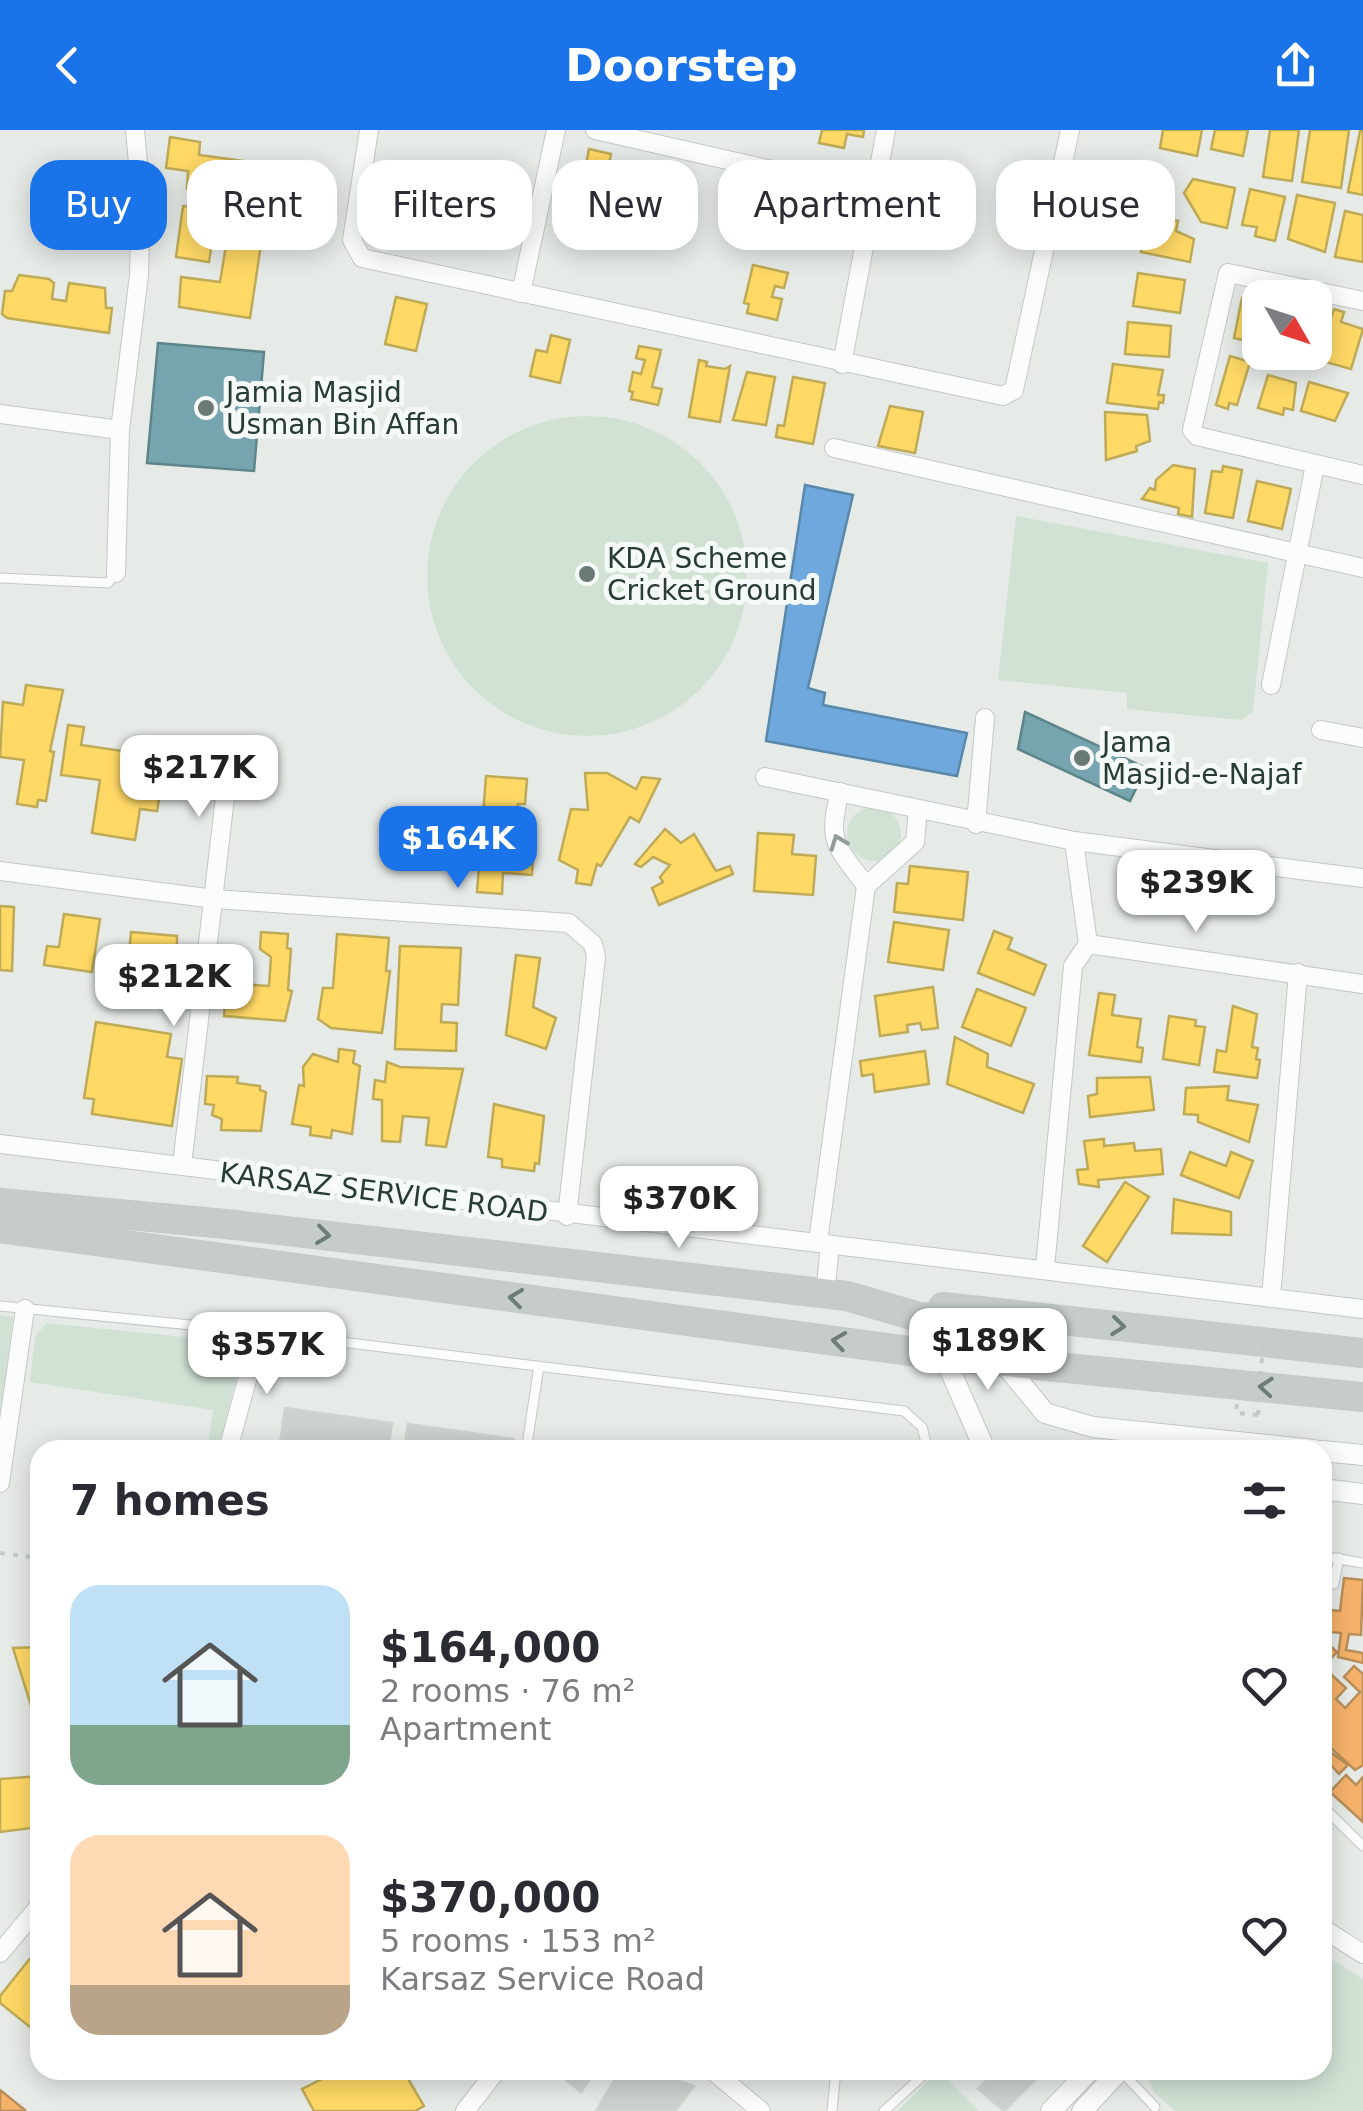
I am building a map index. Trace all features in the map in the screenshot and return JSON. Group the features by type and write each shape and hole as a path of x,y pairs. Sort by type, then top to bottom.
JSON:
{"highway":[{"path":"0,1186 161,1206 226,1224"},
{"path":"0,1203 226,1224 1363,1352"},
{"path":"0,1228 949,1356 1363,1397"},
{"path":"0,1245 189,1256"},
{"path":"836,1295 919,1317 961,1320 979,1332 978,1344 949,1356"}],"street":[{"path":"116,573 120,430 139,275 141,197 135,130"},
{"path":"369,130 352,240 362,258 1003,396 1014,390 1070,130"},
{"path":"521,293 556,130"},
{"path":"595,130 730,160"},
{"path":"880,160 886,130"},
{"path":"842,364 863,250"},
{"path":"1363,301 1233,272 1225,276 1194,433 1363,475"},
{"path":"0,414 120,430"},
{"path":"834,448 1363,568"},
{"path":"1272,685 1315,465"},
{"path":"976,824 985,718"},
{"path":"1321,730 1363,738"},
{"path":"182,1166 231,746"},
{"path":"765,777 976,824 1074,841 1363,878"},
{"path":"840,792 831,823 834,842 866,886"},
{"path":"836,1295 824,1243 866,886 915,842 918,810"},
{"path":"1045,1268 1073,966 1088,944 1074,841"},
{"path":"0,871 214,899 569,923 583,932 596,957 567,1216"},
{"path":"1088,944 1363,984"},
{"path":"1270,1298 1298,974"},
{"name":"KARSAZ SERVICE ROAD","path":"0,1144 567,1216 1045,1268 1363,1309"},
{"path":"0,1483 25,1308"},
{"path":"231,1440 260,1332"},
{"path":"979,1332 1045,1413 1093,1427 1218,1440"},
{"path":"949,1356 981,1440"},
{"path":"1332,1452 1363,1455"},
{"path":"1332,1490 1362,1495"},
{"path":"0,1953 30,1917"},
{"path":"1332,1934 1363,1954"},
{"path":"465,2111 489,2080"},
{"path":"724,2080 762,2111"},
{"path":"1051,2111 1080,2080"},
{"path":"1082,2111 1111,2080"}],"lane":[{"path":"0,578 108,583 116,573"},
{"path":"0,1306 260,1332 904,1411 922,1428 925,1440"},
{"path":"528,1438 539,1366"},
{"path":"1332,1557 1363,1562"},
{"path":"1332,1584 1338,1558"},
{"path":"1332,1816 1363,1846"},
{"path":"832,2111 835,2080"},
{"path":"884,2111 919,2080"},
{"path":"1129,2080 1155,2107"}],"path":[{"path":"1236,1413 1258,1415 1264,1328"},
{"path":"0,1553 30,1557"}],"green space":[{"name":"KDA Scheme Cricket Ground","path":"587,416 618,419 648,428 676,443 700,463 720,487 735,515 744,545 744,607 735,637 720,665 700,689 676,709 648,724 618,733 587,736 556,733 526,724 498,709 474,689 454,665 439,637 430,607 427,576 430,545 439,515 454,487 474,463 498,443 526,428 556,419"},
{"path":"1016,516 1268,563 1253,712 1241,720 1127,709 1127,693 998,680"},
{"path":"874,807 893,815 901,834 893,853 874,861 855,853 847,834 855,815"},
{"path":"0,1315 13,1317 0,1428"},
{"path":"46,1323 245,1343 221,1440 208,1440 213,1410 30,1382 35,1337"},
{"path":"1332,1960 1363,1979 1363,2111 1175,2111 1154,2092 1149,2080 1332,2080"},
{"path":"930,2080 948,2080 979,2111 897,2111"}],"building: Homes":[{"path":"822,130 864,130 863,137 847,134 844,148 819,143"},
{"path":"1163,130 1202,130 1197,156 1160,148"},
{"path":"1215,130 1248,130 1243,156 1211,149"},
{"path":"1270,130 1299,130 1292,181 1263,177"},
{"path":"1310,130 1349,130 1341,188 1302,182"},
{"path":"1363,131 1363,195 1348,192"},
{"path":"170,137 200,142 199,155 236,160 187,160 187,171 167,168"},
{"path":"589,149 611,154 610,160 587,160"},
{"path":"1193,179 1235,188 1227,228 1201,222 1184,193"},
{"path":"1250,189 1285,197 1275,241 1255,236 1257,227 1242,225"},
{"path":"1297,195 1335,203 1325,252 1288,239"},
{"path":"183,206 187,206 187,250 211,250 209,262 176,257"},
{"path":"1345,211 1363,215 1363,262 1335,257"},
{"path":"1175,220 1176,231 1194,239 1190,262 1141,252 1175,250"},
{"path":"225,250 260,250 250,318 179,307 181,277 220,282"},
{"path":"753,265 788,273 784,288 775,286 772,297 782,299 777,320 747,313 749,304 744,303"},
{"path":"1138,273 1185,280 1180,313 1133,306"},
{"path":"19,275 49,279 54,283 52,299 66,301 69,283 105,288 106,308 112,308 109,333 7,318 2,314 5,291 12,291"},
{"path":"396,297 427,304 416,351 385,344"},
{"path":"1242,298 1242,340 1234,338"},
{"path":"1334,309 1344,312 1341,322 1363,329 1351,369 1332,364"},
{"path":"1128,322 1171,326 1169,357 1125,354"},
{"path":"551,335 570,340 560,383 530,376 536,350 547,352"},
{"path":"639,346 661,350 652,387 662,389 658,405 631,399 633,372 641,374 645,360 636,358"},
{"path":"1230,356 1242,360 1242,370 1248,370 1237,405 1229,403 1228,409 1216,405"},
{"path":"699,360 707,362 706,366 730,366 720,422 689,417"},
{"path":"1113,364 1163,370 1158,395 1164,395 1163,403 1159,402 1158,409 1107,403"},
{"path":"747,372 775,377 766,425 733,420"},
{"path":"1268,375 1296,383 1293,410 1284,408 1283,415 1258,408"},
{"path":"793,377 825,383 813,444 776,437 778,425 784,426"},
{"path":"1309,382 1348,393 1335,421 1301,411"},
{"path":"890,406 923,412 915,453 878,446"},
{"path":"1105,412 1147,415 1150,441 1136,446 1137,451 1106,460"},
{"path":"1173,465 1195,469 1192,517 1178,514 1179,508 1142,499 1150,488 1155,490 1156,480"},
{"path":"1223,466 1242,470 1233,518 1205,513 1212,471 1222,472"},
{"path":"1257,481 1291,489 1282,529 1248,521"},
{"path":"26,685 63,690 50,751 54,752 46,801 38,800 37,807 17,804 24,760 0,757 3,702 23,705"},
{"path":"68,725 84,727 81,745 143,754 138,785 161,788 157,811 140,809 135,840 92,833 100,780 61,775"},
{"path":"585,773 607,773 636,789 642,777 660,779 639,822 630,817 601,866 597,864 591,885 576,883 578,870 559,860 571,809 588,810"},
{"path":"486,776 527,779 525,804 518,804 515,843 534,845 532,875 503,873 502,894 477,892"},
{"path":"665,829 681,843 694,834 716,871 730,866 733,874 659,905 652,888 663,882 660,877 670,865 653,857 641,867 635,864"},
{"path":"758,833 794,835 792,854 816,856 813,895 754,891"},
{"path":"910,866 968,872 963,920 894,912 897,883 908,884"},
{"path":"0,906 14,907 12,971 0,970"},
{"path":"64,914 100,919 92,972 44,965 47,946 59,947"},
{"path":"894,922 949,930 943,970 888,962"},
{"path":"994,931 1012,938 1008,949 1046,965 1034,995 978,973"},
{"path":"131,932 177,936 176,995 126,991"},
{"path":"261,932 288,934 288,990 292,991 285,1021 224,1016 227,972 242,974 241,984 269,986 271,957 260,949"},
{"path":"337,934 389,938 386,971 390,971 382,1033 331,1028 318,1019 323,988 333,988"},
{"path":"400,946 461,948 458,1005 442,1004 441,1022 457,1023 456,1051 395,1049"},
{"path":"516,955 540,958 533,1007 556,1018 546,1049 506,1035"},
{"path":"933,987 938,1028 922,1030 920,1023 907,1025 908,1032 880,1036 875,996"},
{"path":"977,989 1026,1008 1011,1046 962,1027"},
{"path":"1099,993 1115,995 1112,1015 1141,1019 1137,1047 1143,1048 1141,1062 1089,1055"},
{"path":"1233,1006 1257,1014 1252,1047 1258,1048 1256,1059 1260,1060 1257,1078 1214,1072 1217,1050 1226,1052"},
{"path":"1169,1016 1196,1020 1195,1026 1205,1027 1199,1065 1163,1059"},
{"path":"96,1022 171,1034 167,1057 182,1059 172,1126 92,1114 94,1099 84,1098"},
{"path":"955,1037 988,1054 987,1067 1034,1084 1023,1113 947,1084"},
{"path":"339,1049 355,1051 353,1063 360,1066 352,1134 332,1130 331,1138 310,1135 311,1127 292,1124 299,1085 304,1086 303,1067 313,1054 338,1062"},
{"path":"925,1051 929,1084 875,1092 873,1074 862,1076 860,1061"},
{"path":"387,1062 400,1067 463,1069 446,1147 426,1145 429,1118 403,1116 400,1142 382,1141 382,1100 373,1099 375,1080 385,1082"},
{"path":"207,1076 238,1077 237,1083 260,1086 266,1092 261,1131 221,1130 222,1119 212,1115 214,1105 205,1104"},
{"path":"1150,1077 1154,1110 1090,1117 1088,1096 1097,1094 1097,1078"},
{"path":"1229,1086 1227,1100 1258,1105 1249,1142 1198,1122 1198,1115 1184,1114 1186,1088"},
{"path":"494,1104 544,1116 539,1164 535,1163 534,1171 502,1167 502,1159 488,1157"},
{"path":"1104,1139 1104,1146 1134,1143 1135,1151 1161,1149 1163,1174 1098,1180 1099,1187 1079,1184 1077,1170 1088,1169 1084,1141"},
{"path":"1190,1152 1226,1166 1231,1152 1253,1161 1239,1198 1181,1175"},
{"path":"1125,1182 1149,1197 1107,1262 1083,1246"},
{"path":"1174,1199 1231,1212 1231,1235 1172,1233"},
{"path":"30,1647 30,1702 13,1648"},
{"path":"30,1777 30,1828 0,1832 0,1779"},
{"path":"30,1958 30,2027 0,2003 0,1996"},
{"path":"320,2080 409,2080 424,2106 415,2111 314,2111 302,2089"}],"building: Schools":[{"path":"805,485 853,495 808,688 825,693 823,705 967,733 957,776 766,741"}],"building: Health":[{"path":"1344,1578 1363,1580 1361,1635 1349,1634 1346,1650 1363,1653 1363,1663 1338,1657 1341,1633 1332,1632 1332,1610 1340,1611"},
{"path":"1354,1666 1363,1674 1363,1765 1355,1770 1332,1749 1332,1675 1346,1688 1336,1699 1345,1708 1360,1692 1344,1677"},
{"path":"1332,1753 1348,1765 1339,1774 1332,1766"},
{"path":"1346,1775 1356,1785 1363,1777 1363,1822 1332,1794"},
{"path":"0,2090 25,2110 0,2111"}],"building: Public":[{"name":"Jamia Masjid Usman Bin Affan","path":"158,343 264,352 254,471 147,463"},
{"name":"Jama Masjid-e-Najaf","path":"1025,712 1146,768 1130,801 1018,749"}],"building: Other":[{"path":"285,1408 392,1423 389,1440 280,1440"},
{"path":"408,1424 514,1439 514,1440 406,1440"},
{"path":"566,2080 590,2080 581,2092"},
{"path":"614,2080 678,2080 694,2086 675,2111 596,2111"},
{"path":"987,2080 1035,2080 1004,2111 978,2089"}],"place":[{"name":"Jamia Masjid Usman Bin Affan","path":"206,408"},
{"name":"KDA Scheme Cricket Ground","path":"587,574"},
{"name":"Jama Masjid-e-Najaf","path":"1082,758"}]}
